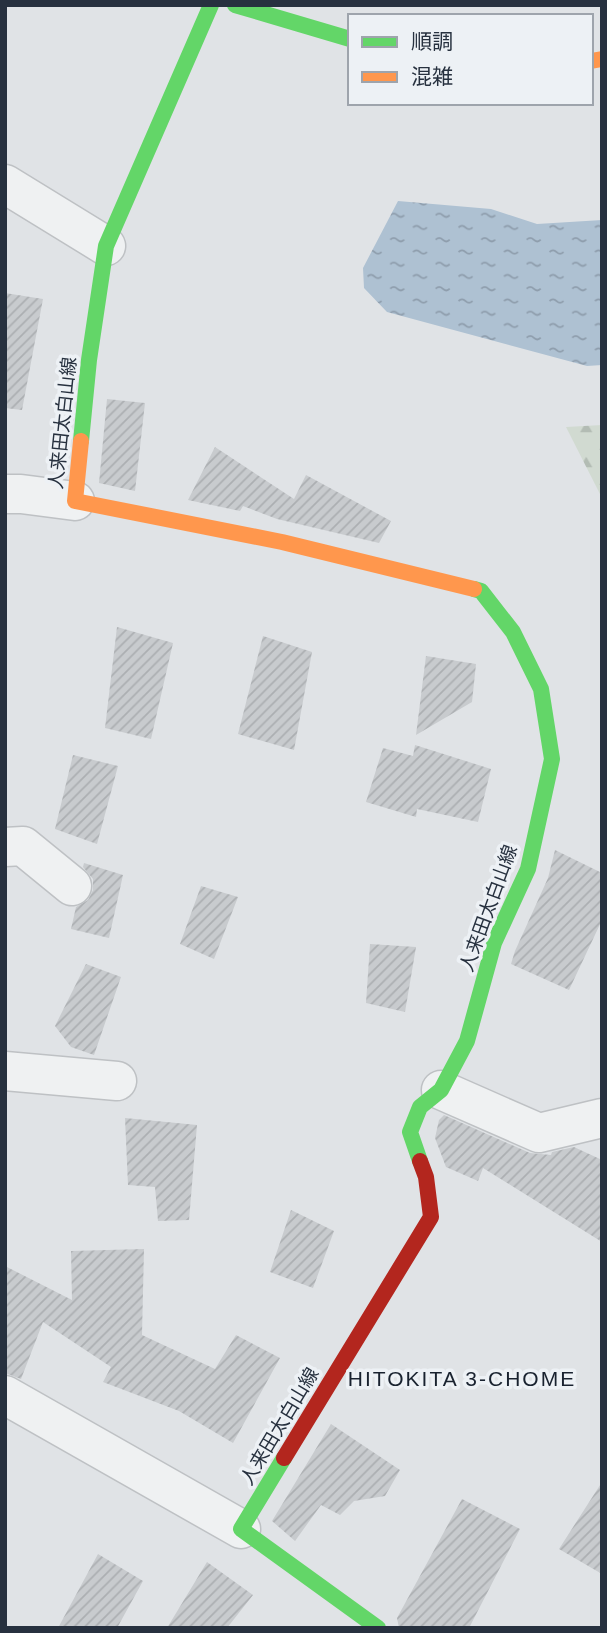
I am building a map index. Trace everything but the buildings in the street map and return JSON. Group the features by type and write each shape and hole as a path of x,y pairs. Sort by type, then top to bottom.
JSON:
{"street":[{"name":"人来田太白山線","path":"211,5 106,246 89,360 75,501 282,542 481,591 513,632 541,689 552,759 528,869 494,943 467,1041 441,1090 419,1107 410,1132 426,1177 431,1217 241,1530"},
{"path":"235,5 348,38"},
{"path":"5,184 106,246"},
{"path":"5,494 75,501"},
{"path":"5,847 23,846 72,886"},
{"path":"5,1071 117,1081"},
{"path":"441,1090 539,1133 602,1118"},
{"path":"5,1395 241,1530 377,1628"}],"green space":[{"path":"602,425 602,498 566,427"}],"water":[{"path":"398,201 491,209 537,224 602,220 602,365 587,366 387,312 364,288 363,268"}],"traffic: fast":[{"path":"81,441 89,360 106,246 211,5"},
{"path":"235,5 348,38"},
{"path":"420,1161 410,1132 420,1107 441,1090 467,1041 494,943 528,869 552,759 541,689 513,632 481,591 474,589"},
{"path":"284,1458 241,1529 378,1628"}],"traffic: slow":[{"path":"593,61 602,59"},
{"path":"81,441 75,501 282,542 474,589"}],"traffic: jam":[{"path":"284,1458 431,1217 426,1177 420,1161"}],"district":[{"name":"HITOKITA 3-CHOME","path":"462,1379"}]}
